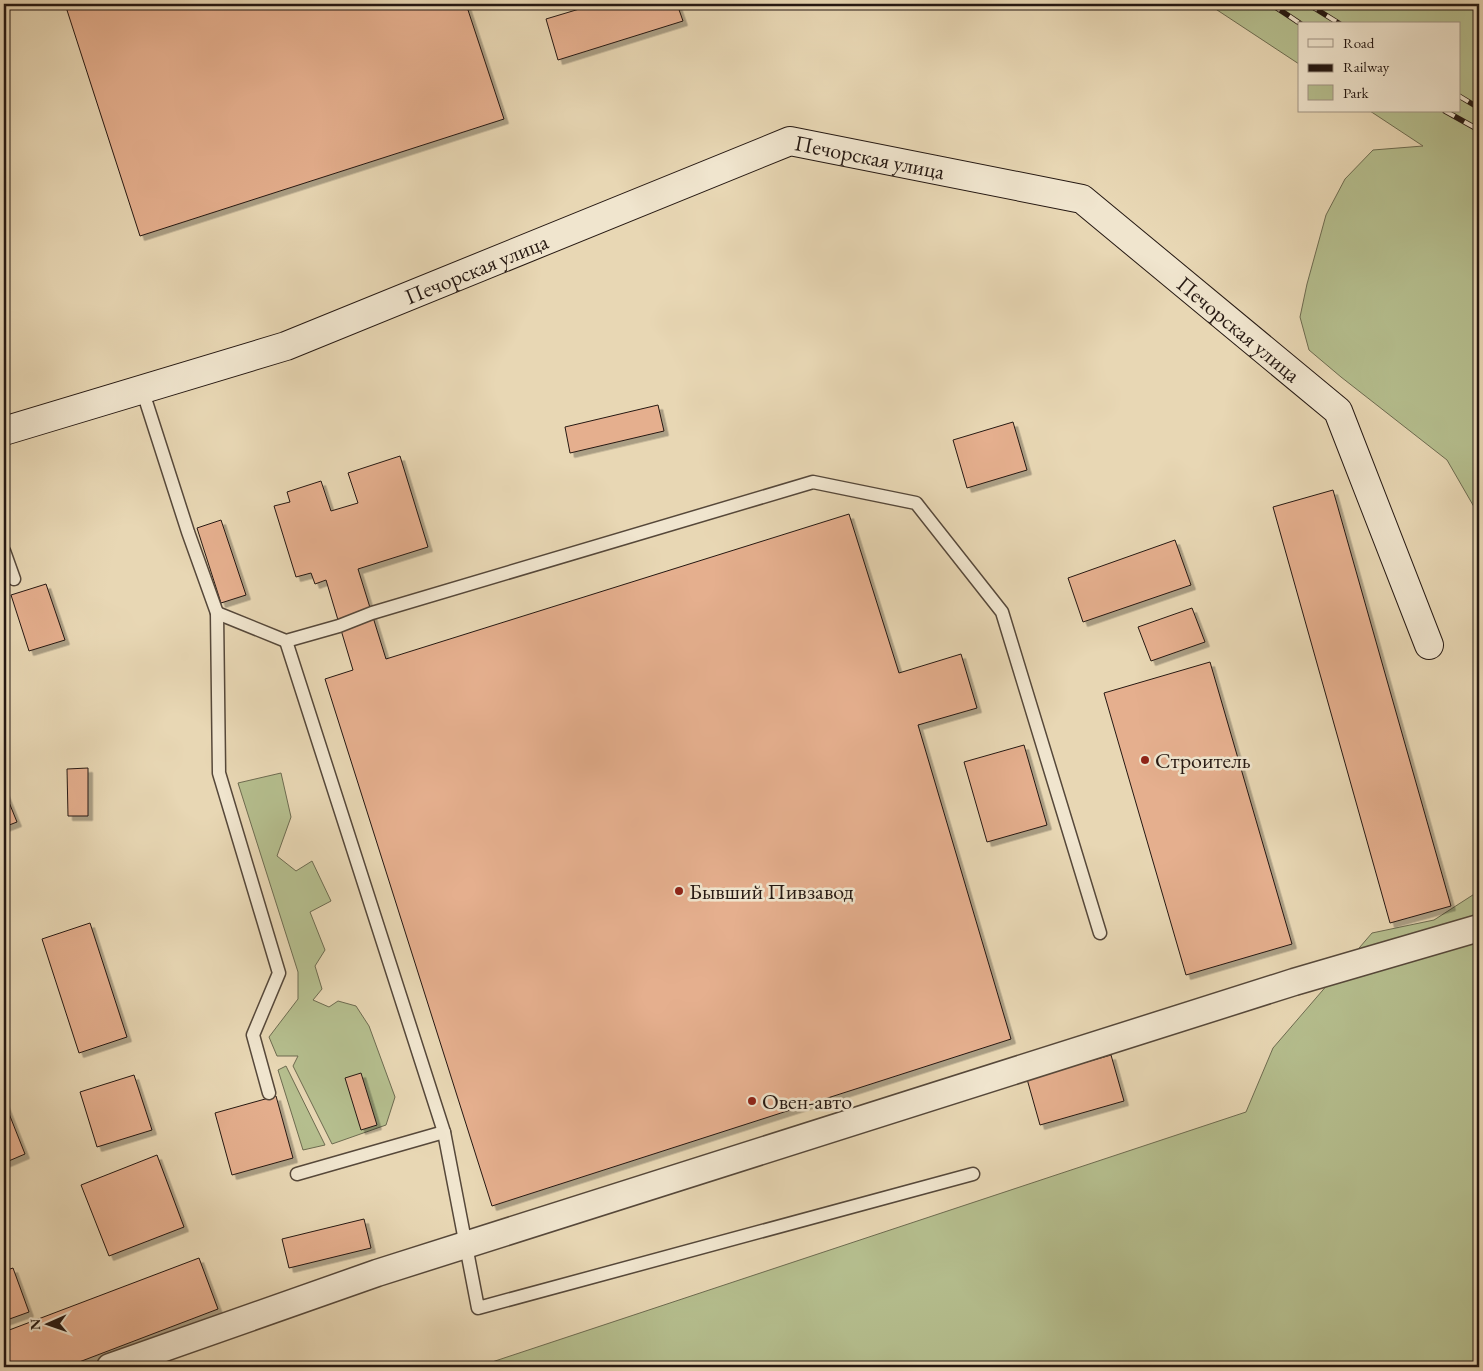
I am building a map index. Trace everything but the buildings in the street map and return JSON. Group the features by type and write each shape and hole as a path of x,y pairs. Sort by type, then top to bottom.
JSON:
{"street":[{"name":"Печорская улица","path":"4,431 286,346 790,141 1082,199 1338,411 1430,645"},
{"path":"110,1367 377,1273 1294,982 1479,928"}],"lane":[{"path":"142,389 188,532 217,613 219,773 279,973 253,1035 268,1093"},
{"path":"217,613 286,641 339,626 372,613 813,482 916,502 1002,612 1100,933"},
{"path":"4,551 14,579"},
{"path":"286,641 444,1132 478,1308 973,1174"},
{"path":"297,1174 444,1132"}],"green space":[{"path":"1208,4 1479,4 1479,523 1477,512 1447,460 1309,350 1300,317 1326,215 1345,179 1373,150 1423,146 1372,112 1460,112 1460,22 1298,22 1298,63"},
{"path":"281,773 291,817 277,856 296,871 312,861 331,901 310,912 325,950 315,966 322,989 313,1000 329,1007 338,1001 356,1006 369,1026 395,1097 386,1125 332,1144 293,1066 298,1056 277,1056 269,1037 298,999 298,972 238,783"},
{"path":"1479,891 1479,1367 477,1367 1246,1112 1273,1048 1372,933 1434,920"},
{"path":"286,1066 325,1145 303,1150 278,1070"}],"railway":[{"path":"1271,4 1298,22"},
{"path":"1308,4 1337,22"},
{"path":"1460,97 1479,108"},
{"path":"1447,112 1479,130"}],"place":[{"name":"Строитель","path":"1145,760"},
{"name":"Бывший Пивзавод","path":"679,891"},
{"name":"Овен-авто","path":"752,1101"}]}
